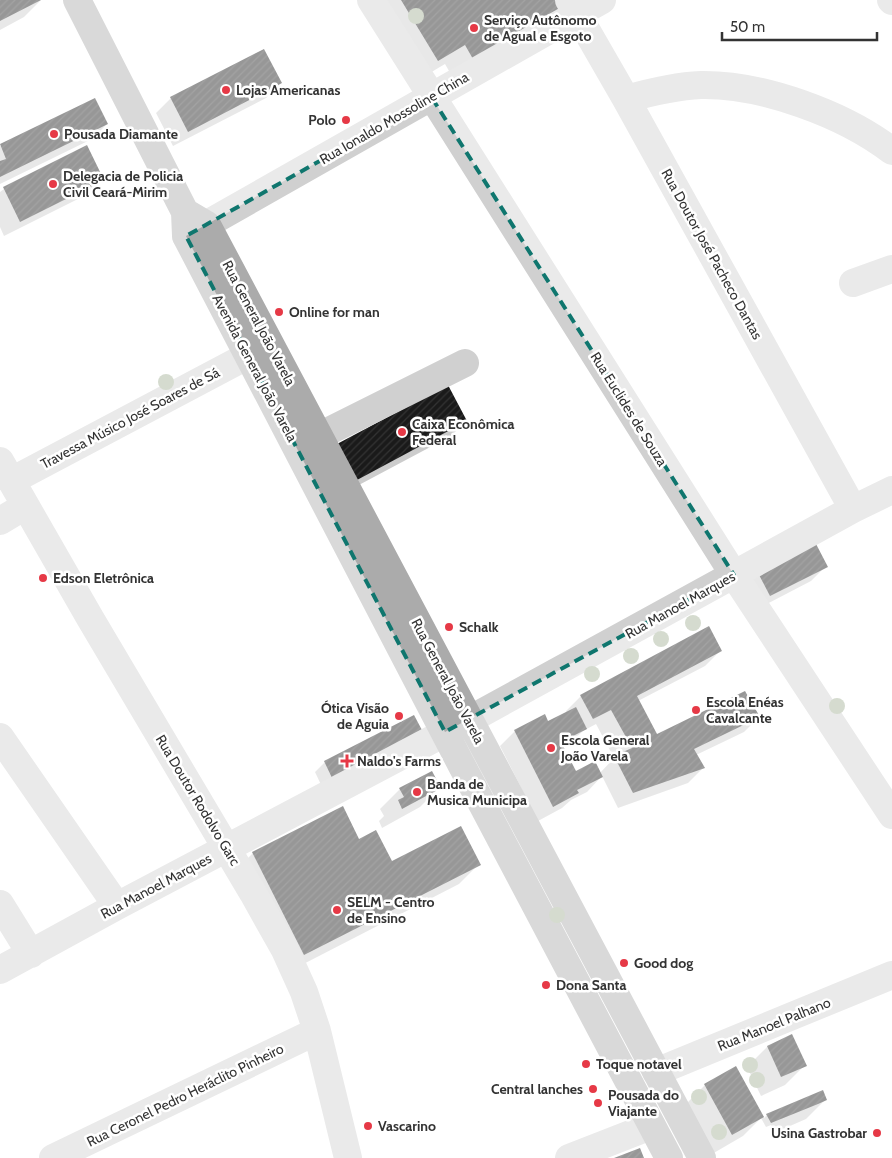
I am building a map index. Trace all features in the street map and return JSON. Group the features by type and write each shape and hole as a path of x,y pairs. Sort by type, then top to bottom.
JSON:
{"main road":[{"name":"Avenida General João Varela","path":"77,0 193,225 249,356 457,726"},
{"name":"Rua General João Varela","path":"193,225 319,436 457,726 651,1126 669,1158"},
{"name":"Rua General João Varela","path":"457,726 656,1072 702,1158"}],"street":[{"name":"Rua Euclides de Souza","path":"371,0 734,576 882,781 892,815"},
{"name":"Rua Ionaldo Mossoline China","path":"193,225 432,98 573,7 602,0"},
{"name":"Rua Doutor José Pacheco Dantas","path":"573,7 626,98 854,510"},
{"path":"626,98 665,88 700,85 729,86 763,92 794,102 848,124 892,151"},
{"path":"853,283 892,269"},
{"name":"Travessa Músico José Soares de Sá","path":"6,471 249,356"},
{"path":"319,436 465,363"},
{"name":"Rua Doutor Rodolvo Garc","path":"6,471 253,893 284,950 304,992 317,1031 348,1158"},
{"name":"Rua Manoel Marques","path":"0,970 457,726 892,490"},
{"path":"0,521 25,506"},
{"path":"0,737 117,906"},
{"path":"0,904 31,954"},
{"name":"Rua Manoel Palhano","path":"656,1072 892,975"},
{"name":"Rua Ceronel Pedro Heráclito Pinheiro","path":"53,1158 317,1031"},
{"path":"569,1158 651,1126"}],"highlighted area":[{"path":"432,98 734,575 445,732 186,236"}],"building":[{"path":"0,0 41,0 0,21"},
{"name":"Serviço Autônomo de Agual e Esgoto","path":"401,0 557,0 562,10 473,59 465,45 438,61"},
{"name":"Lojas Americanas","path":"264,49 282,83 188,132 170,97"},
{"name":"Pousada Diamante","path":"95,98 108,124 0,177 0,161 6,159 0,144"},
{"name":"Delegacia de Policia Civil Ceará-Mirim","path":"87,145 104,180 20,222 3,187"},
{"name":"Caixa Econômica Federal","path":"448,385 467,421 357,480 337,444"},
{"path":"815,542 828,567 770,596 757,571"},
{"path":"709,626 722,651 637,696 657,734 745,691 760,717 694,749 705,768 633,793 614,756 632,748 611,710 593,719 580,695"},
{"path":"576,707 587,729 561,742 576,771 595,761 603,777 577,790 579,793 553,807 514,730 545,714 548,721"},
{"path":"414,715 423,732 333,780 324,761"},
{"name":"Banda de Musica Municipa","path":"432,771 441,788 402,809 398,800 404,797 399,788"},
{"name":"SELM - Centro de Ensino","path":"343,806 359,839 376,830 392,861 461,826 481,865 304,955 252,852"},
{"path":"792,1034 807,1066 781,1077 767,1046"},
{"path":"736,1066 764,1117 732,1135 704,1084"},
{"path":"823,1090 827,1100 818,1104 771,1123 766,1114"},
{"path":"640,1148 644,1158 614,1158"}],"place":[{"name":"Serviço Autônomo de Agual e Esgoto","path":"474,28"},
{"name":"Lojas Americanas","path":"226,90"},
{"name":"Polo","path":"346,120"},
{"name":"Pousada Diamante","path":"54,134"},
{"name":"Delegacia de Policia Civil Ceará-Mirim","path":"53,184"},
{"name":"Online for man","path":"279,312"},
{"name":"Caixa Econômica Federal","path":"402,432"},
{"name":"Edson Eletrônica","path":"43,578"},
{"name":"Schalk","path":"449,627"},
{"name":"Escola Enéas Cavalcante","path":"696,710"},
{"name":"Ótica Visão de Aguia","path":"399,716"},
{"name":"Escola General João Varela","path":"551,748"},
{"name":"Naldo's Farms","path":"347,761"},
{"name":"Banda de Musica Municipa","path":"417,792"},
{"name":"SELM - Centro de Ensino","path":"337,910"},
{"name":"Good dog","path":"624,963"},
{"name":"Dona Santa","path":"546,985"},
{"name":"Toque notavel","path":"586,1064"},
{"name":"Central lanches","path":"593,1089"},
{"name":"Pousada do Viajante","path":"598,1103"},
{"name":"Vascarino","path":"368,1126"},
{"name":"Usina Gastrobar","path":"877,1133"}]}
